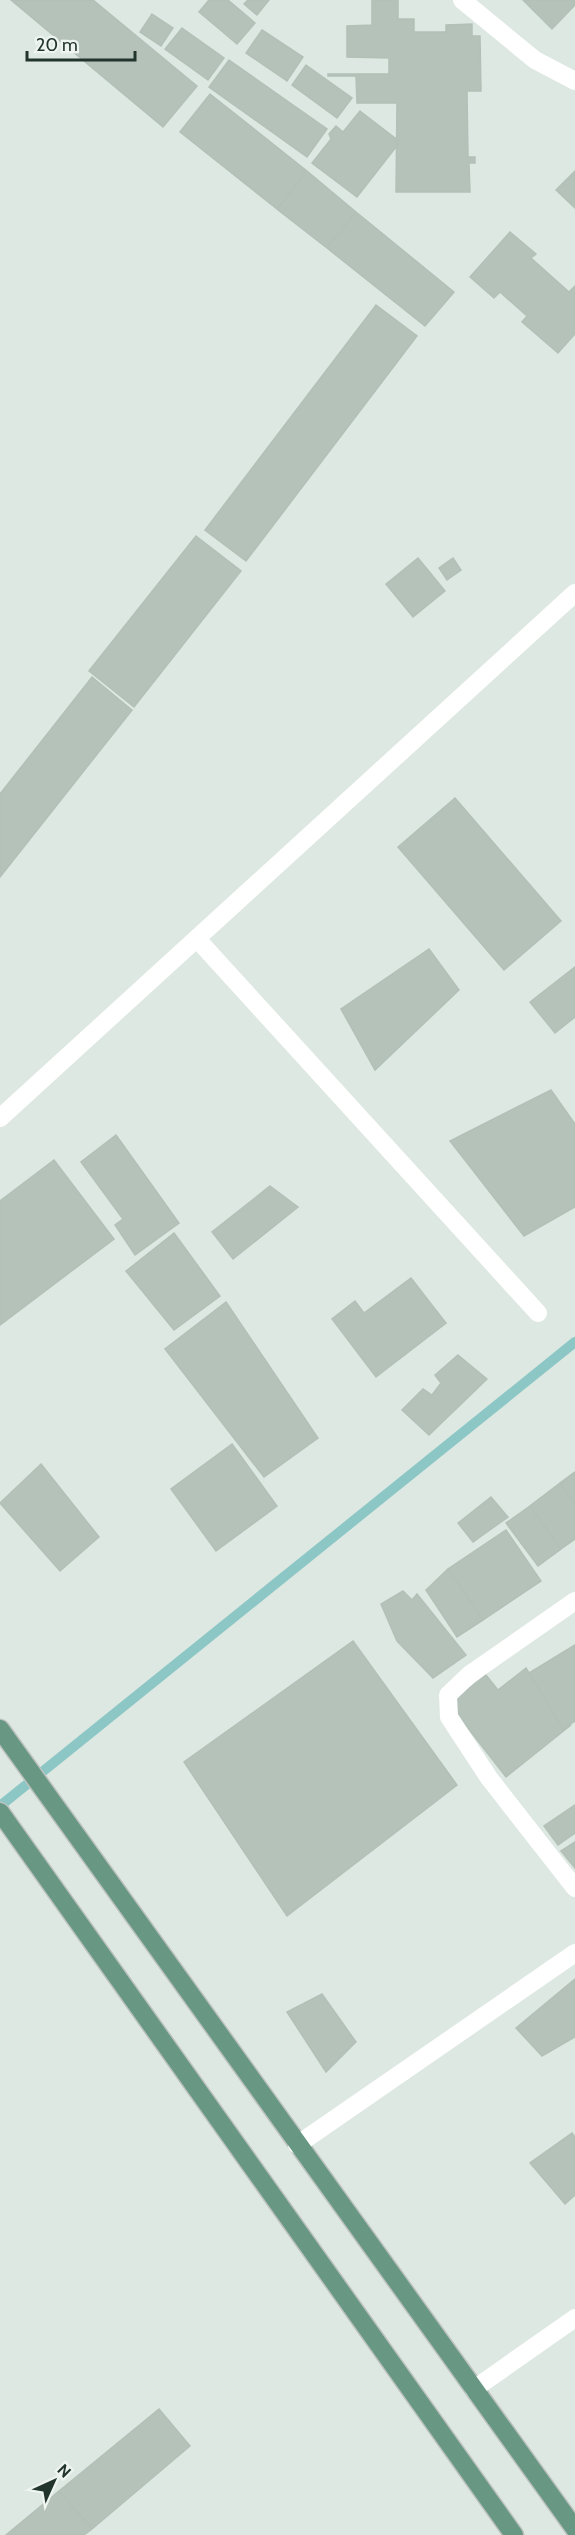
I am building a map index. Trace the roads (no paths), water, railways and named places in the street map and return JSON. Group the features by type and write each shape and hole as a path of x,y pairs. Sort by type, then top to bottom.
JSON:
{"main road":[{"path":"0,1730 61,1811 297,2145 575,2529"},
{"path":"0,1812 514,2535"}],"street":[{"path":"462,0 535,60 575,81"},
{"path":"0,1118 575,594"},
{"path":"197,939 538,1313"},
{"path":"575,1601 469,1675 448,1695 449,1717 489,1778 575,1888"},
{"path":"297,2145 575,1953"},
{"path":"474,2389 575,2318"}],"waterway":[{"path":"0,1806 575,1342"}]}
